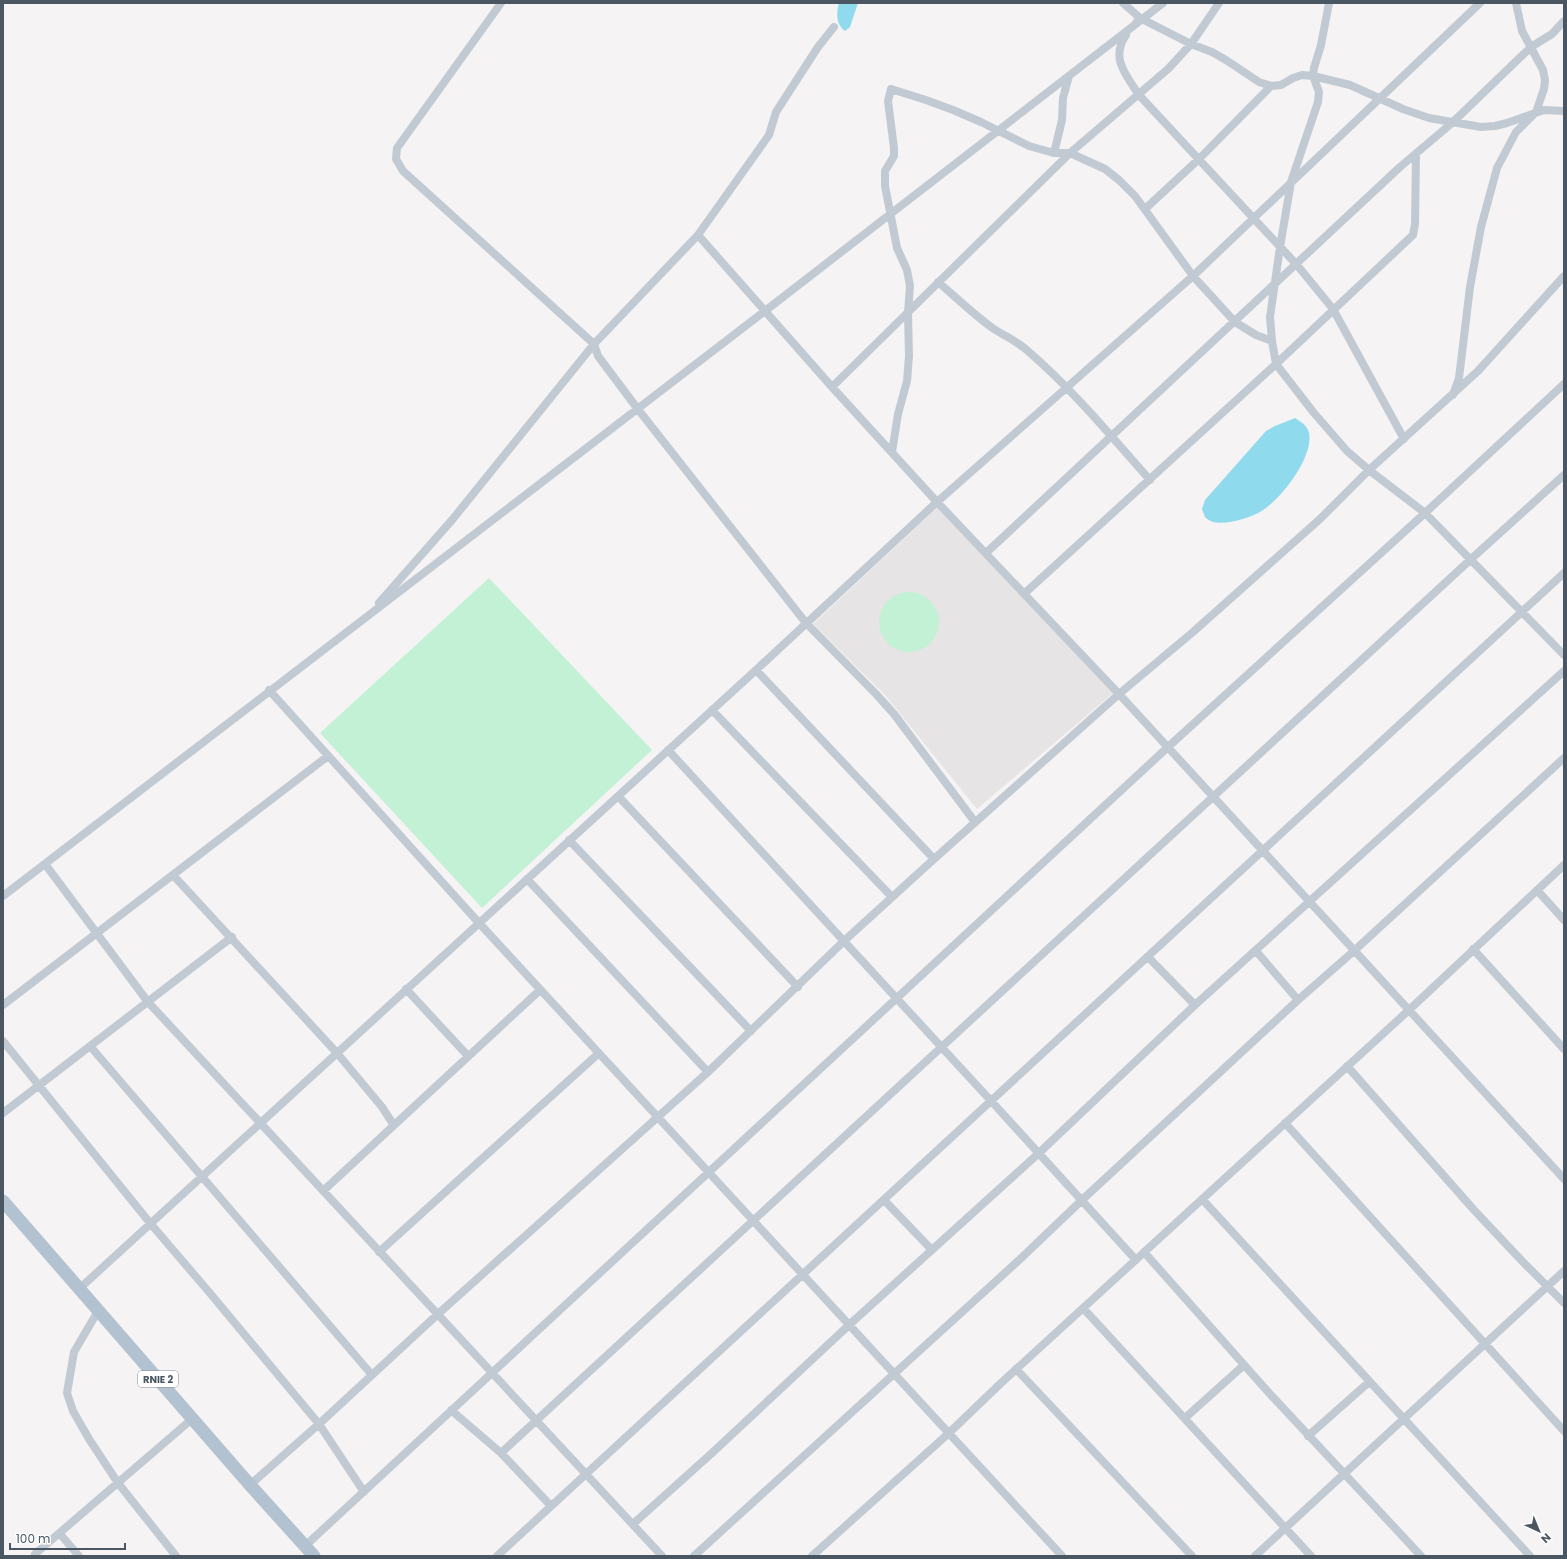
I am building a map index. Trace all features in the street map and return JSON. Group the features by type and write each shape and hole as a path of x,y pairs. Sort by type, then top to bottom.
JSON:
{"main road":[{"name":"RNIE 2","path":"3,1201 192,1419 310,1551"}],"street":[{"path":"501,3 397,148 396,159 403,170 594,344 598,356 636,408 806,623 885,704 975,822"},
{"path":"1123,3 1141,18 1226,60 1259,82 1271,86 1281,85 1293,78 1313,76 1350,85 1403,109 1429,118 1481,127 1495,126 1544,110 1564,111"},
{"path":"1163,3 1141,18 1120,44 1119,59 1125,74 1139,95 1255,218 1297,265 1333,309 1404,439"},
{"path":"832,387 1070,153 1168,70 1191,44 1219,3"},
{"path":"1329,3 1313,76 1319,92 1318,102 1291,182 1274,286 1270,317 1276,364 1314,413 1347,451 1425,513 1564,655"},
{"path":"79,1289 756,670 937,502 1193,276 1480,3"},
{"path":"1453,396 1459,378 1469,294 1481,227 1498,168 1516,132 1536,112 1542,97 1545,80 1543,70 1522,31 1516,3"},
{"path":"986,553 1416,154 1452,123 1531,48 1552,34 1564,21"},
{"path":"3,896 1135,25"},
{"path":"365,618 452,520 594,344 698,235 769,135 776,112 818,48 834,27"},
{"path":"1054,153 1062,120 1064,98 1069,76"},
{"path":"1145,209 1199,159 1271,86"},
{"path":"892,452 898,414 907,381 909,356 908,312 910,286 907,270 897,248 884,177 894,156 888,101 891,89 953,110 1029,146 1054,153 1070,153 1105,169 1119,180 1145,209 1193,276 1235,322 1256,335 1272,341"},
{"path":"1024,593 1150,480 1413,235 1415,224 1416,154"},
{"path":"698,235 832,387 937,502 1119,694 1564,1179"},
{"path":"250,1485 319,1424 438,1314 658,1118 798,987 844,941 934,859 1119,694 1320,519 1369,470 1453,396 1478,371 1564,276"},
{"path":"938,282 988,324 1016,341 1029,352 1066,388 1150,480"},
{"path":"310,1551 364,1492 451,1410 1564,384"},
{"path":"501,1453 1564,475"},
{"path":"497,1556 1564,573"},
{"path":"756,670 934,859"},
{"path":"633,1524 1039,1153 1195,1005 1564,671"},
{"path":"269,690 540,990 1062,1556"},
{"path":"712,710 892,897"},
{"path":"668,750 898,998 941,1048 1136,1260"},
{"path":"3,1006 328,756"},
{"path":"694,1556 1018,1261 1298,1000 1355,950 1564,758"},
{"path":"618,796 798,987"},
{"path":"569,840 751,1031"},
{"path":"45,864 148,1002 438,1314 536,1422 662,1556"},
{"path":"812,1556 1409,1010 1564,865"},
{"path":"174,874 337,1053 382,1107 394,1124"},
{"path":"527,879 708,1072"},
{"path":"1536,890 1564,920"},
{"path":"3,1113 232,937"},
{"path":"1473,950 1564,1049"},
{"path":"1256,951 1298,1000"},
{"path":"1148,957 1195,1005"},
{"path":"406,989 468,1056"},
{"path":"323,1191 540,990"},
{"path":"3,1041 150,1223 319,1424 364,1492"},
{"path":"90,1046 372,1375"},
{"path":"379,1252 599,1053"},
{"path":"1347,1066 1480,1216 1564,1304"},
{"path":"1285,1123 1484,1345 1564,1431"},
{"path":"1202,1199 1530,1556"},
{"path":"884,1200 932,1250"},
{"path":"1144,1252 1308,1436 1345,1473 1421,1556"},
{"path":"1255,1556 1564,1271"},
{"path":"1083,1308 1311,1556"},
{"path":"98,1311 74,1352 67,1394 76,1416 89,1439 118,1483 176,1556"},
{"path":"1185,1418 1244,1365"},
{"path":"1016,1369 1192,1556"},
{"path":"1308,1436 1369,1382"},
{"path":"451,1410 501,1453 551,1506"},
{"path":"35,1554 192,1419"},
{"path":"60,1534 79,1556"}],"shaded area":[{"path":"937,508 1113,693 977,809 885,695 813,624"}],"green space":[{"path":"489,578 652,750 482,908 320,733"},
{"path":"903,592 915,592 926,597 934,605 939,616 937,634 926,647 915,652 903,652 892,647 884,639 879,628 879,616 884,605 892,597"}],"water":[{"path":"839,3 858,3 850,27 845,31 838,22 837,11"},
{"path":"1295,418 1304,424 1309,433 1307,453 1295,476 1279,496 1263,510 1246,518 1232,522 1218,523 1212,522 1206,518 1202,509 1205,500 1266,431"}]}
